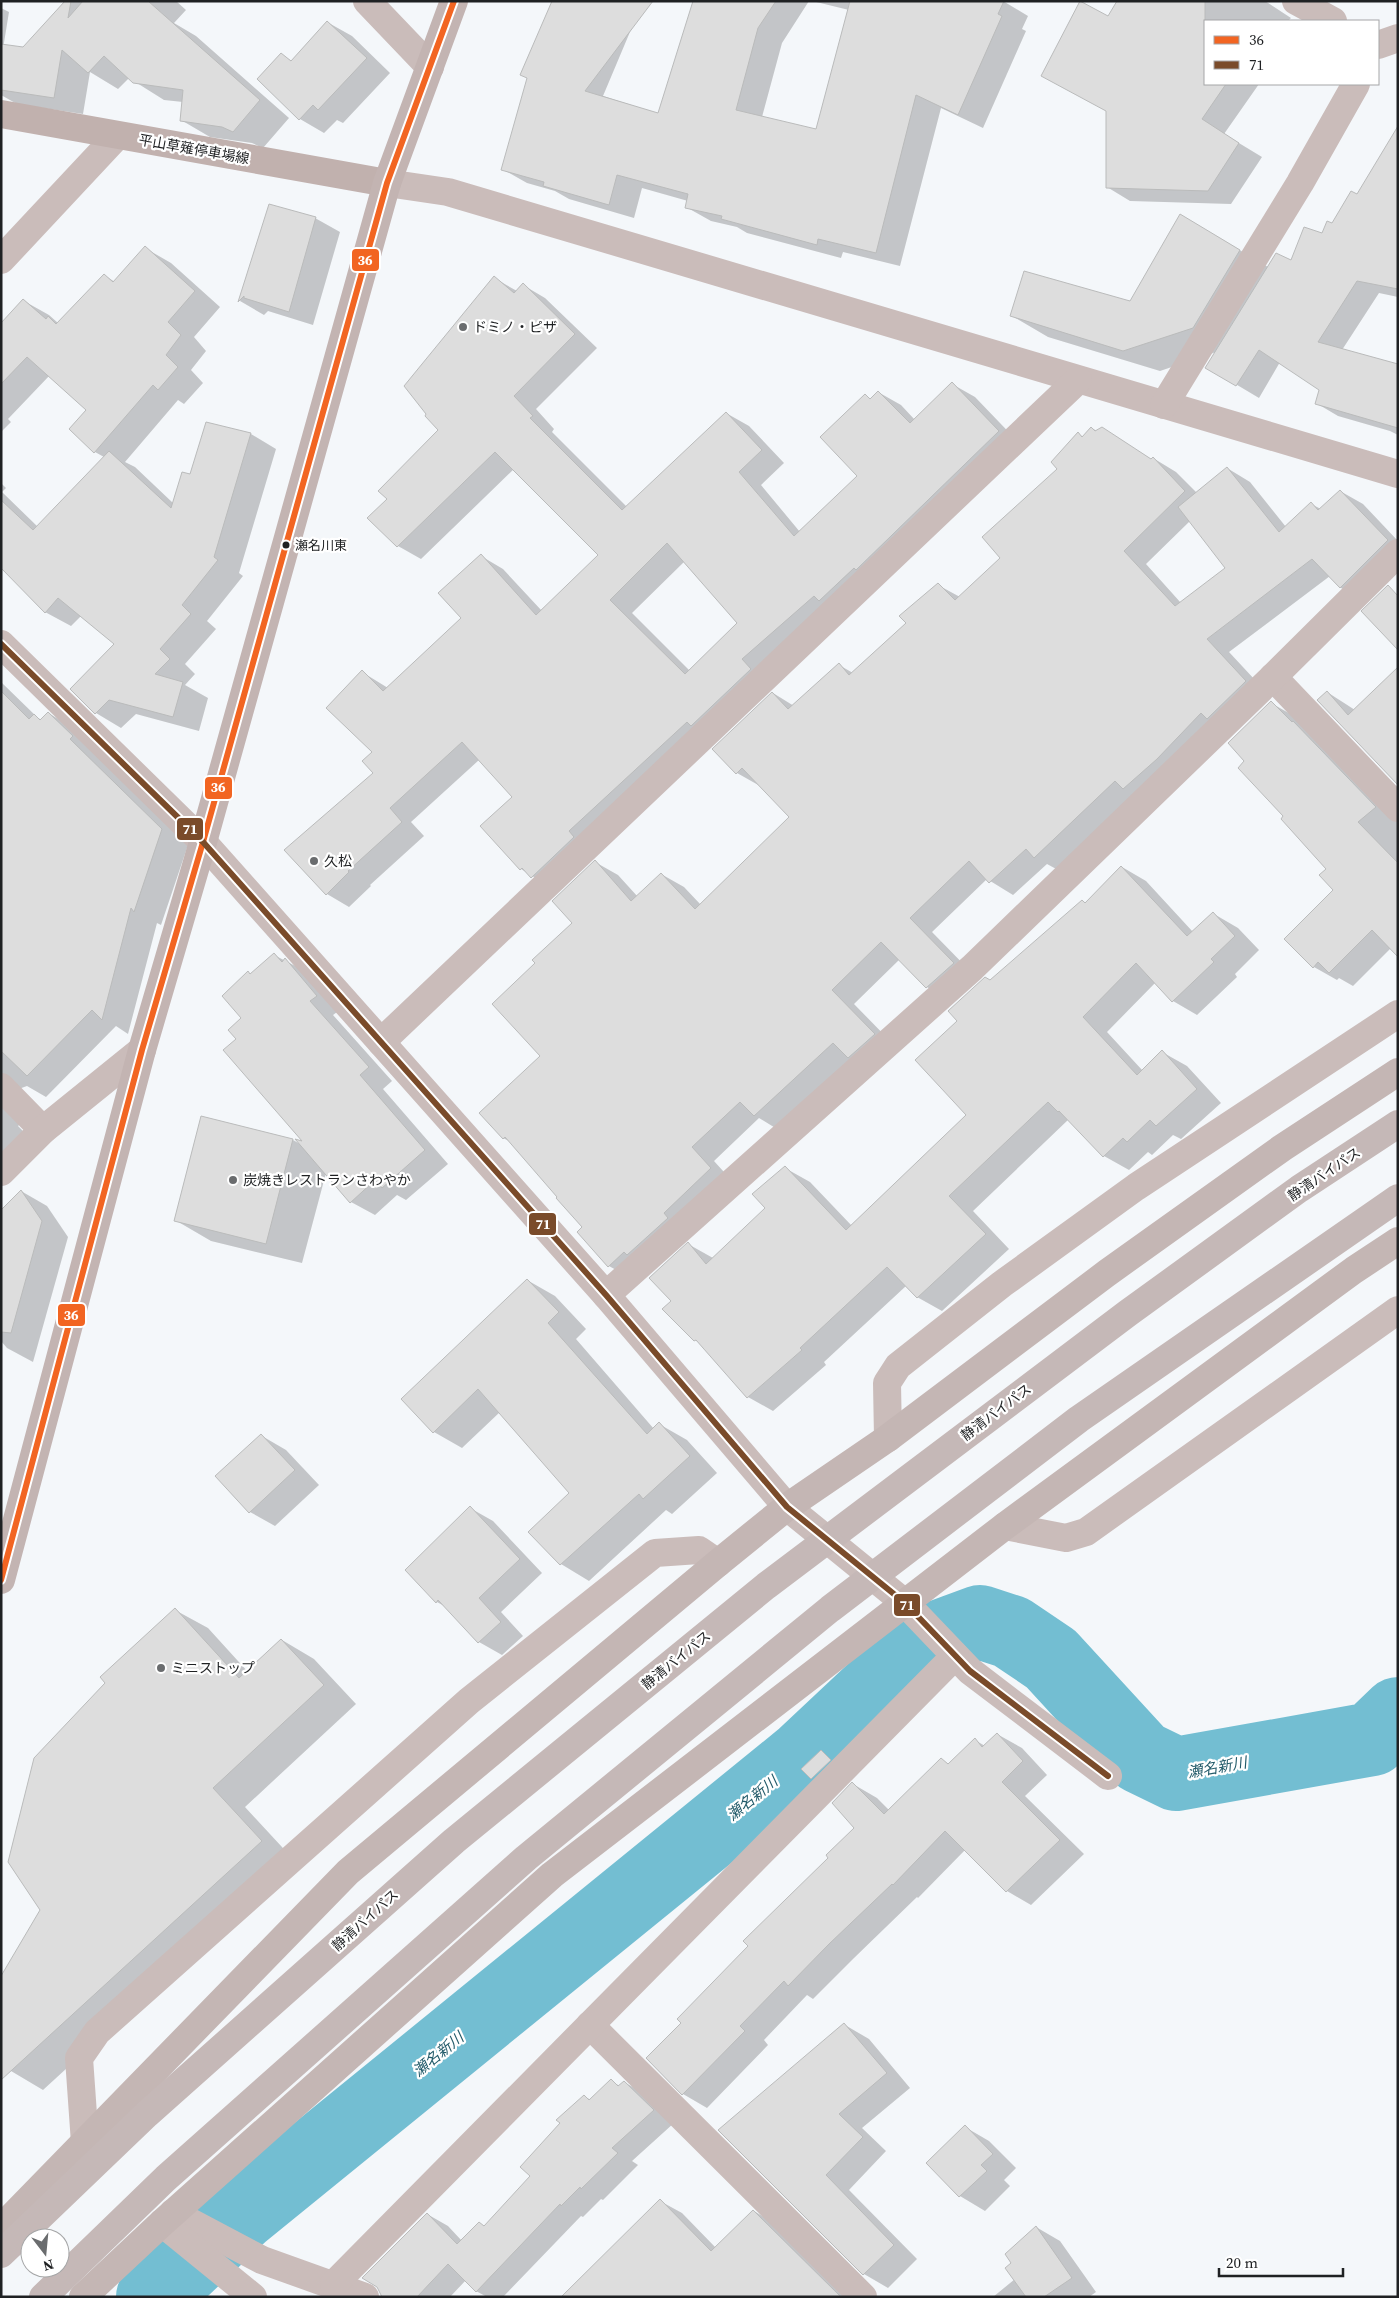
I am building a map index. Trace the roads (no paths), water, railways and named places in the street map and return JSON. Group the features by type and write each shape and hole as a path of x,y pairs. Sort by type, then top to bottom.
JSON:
{"highway":[{"path":"1,2228 348,1872 718,1563 787,1508 888,1438 1107,1273 1282,1148 1398,1072"},
{"name":"静清バイパス","path":"1,2254 147,2114 454,1840 766,1586 1128,1313 1299,1189 1398,1124"},
{"path":"43,2297 166,2178 526,1858 830,1609 1079,1419 1333,1241 1398,1198"},
{"path":"83,2297 167,2218 552,1875 1005,1526 1354,1270 1398,1241"}],"main road":[{"path":"1,1580 142,1050 203,842 387,183 454,1"},
{"name":"平山草薙停車場線","path":"1,114 387,183"}],"street":[{"path":"367,1 430,67"},
{"path":"1296,1 1331,20"},
{"path":"1379,45 1398,38"},
{"path":"1164,404 1300,183 1355,85"},
{"path":"1,260 117,136"},
{"path":"387,183 448,192 1398,474"},
{"path":"381,1042 1078,380"},
{"path":"606,1295 972,968 1273,677 1398,553"},
{"path":"1,644 203,842 606,1295 787,1508 905,1603 970,1671 1108,1776"},
{"path":"1273,677 1398,808"},
{"path":"888,1438 887,1383 898,1366 1002,1284 1136,1187 1398,1014"},
{"path":"1,1172 43,1130 142,1050"},
{"path":"1,1087 43,1130"},
{"path":"1005,1526 1066,1538 1086,1532 1398,1310"},
{"path":"85,2143 79,2058 97,2032 469,1701 655,1552 699,1550 718,1563"},
{"path":"334,2284 955,1656"},
{"path":"590,2025 863,2297"},
{"path":"167,2218 262,2260 334,2284 365,2297"},
{"path":"167,2218 252,2297"}],"waterway":[{"name":"瀬名新川","path":"153,2297 241,2214 803,1757 885,1680 942,1636 980,1622 1011,1632 1051,1659 1141,1757 1176,1774 1372,1739 1398,1714"}],"place":[{"name":"ドミノ・ピザ","path":"463,327"},
{"name":"瀬名川東","path":"286,545"},
{"name":"久松","path":"314,861"},
{"name":"炭焼きレストランさわやか","path":"233,1180"},
{"name":"ミニストップ","path":"161,1668"}]}
